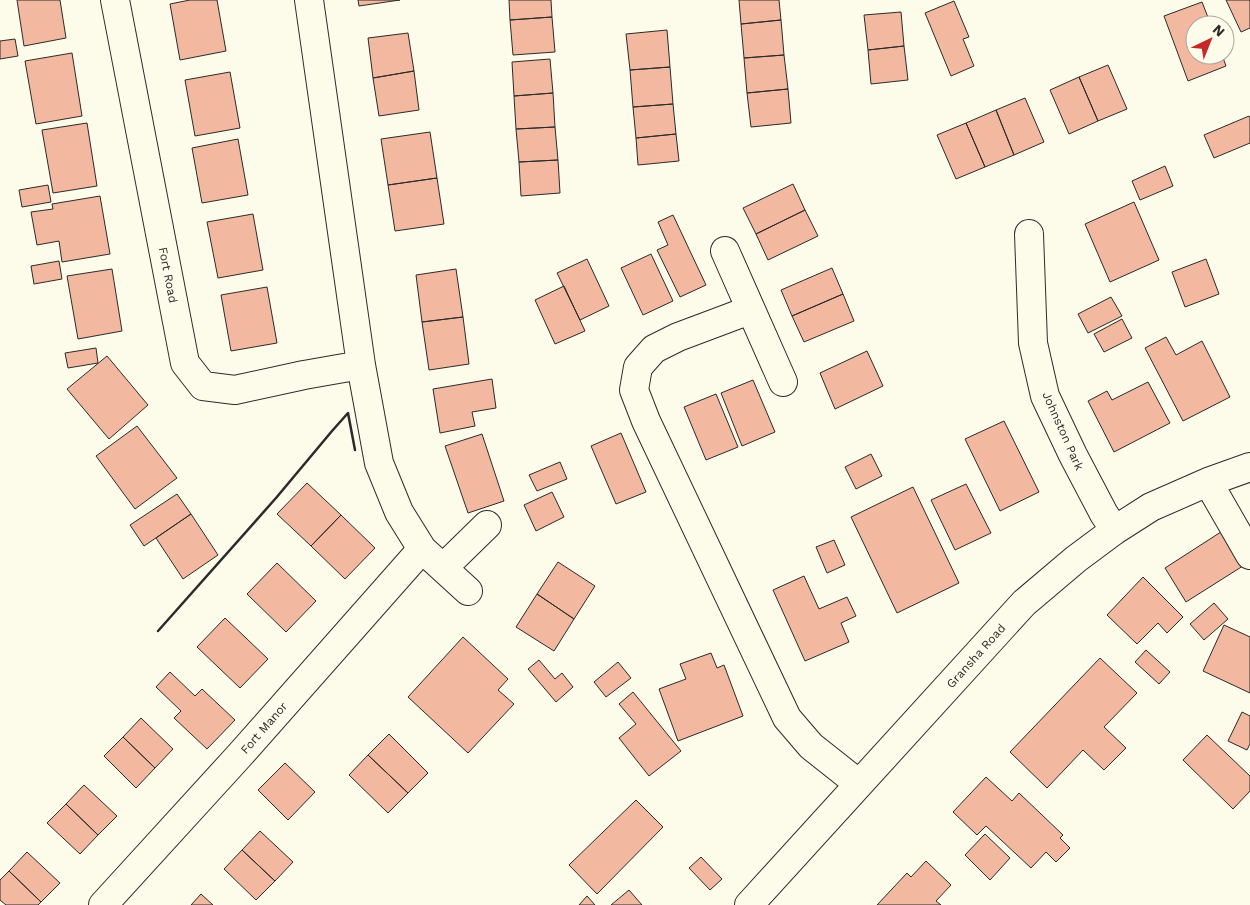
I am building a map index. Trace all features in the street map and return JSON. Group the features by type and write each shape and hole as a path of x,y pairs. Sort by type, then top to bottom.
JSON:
{"street":[{"name":"Fort Road","path":"115,0 185,363 203,386 235,390 361,365"},
{"path":"309,0 361,365 379,463 399,512 422,549 468,591"},
{"name":"Johnston Park","path":"1029,234 1033,342 1045,396 1073,456 1104,514 1115,530"},
{"path":"725,251 783,382"},
{"path":"750,310 678,337 654,349 638,367 634,390 646,421 787,718 811,746 859,784"},
{"name":"Gransha Road","path":"749,905 1024,604 1076,559 1115,530 1151,507 1208,482 1250,467"},
{"path":"1208,482 1250,555"},
{"path":"443,568 487,525"},
{"name":"Fort Manor","path":"103,905 239,756 422,549"}],"building":[{"path":"17,0 60,0 66,38 24,46"},
{"path":"190,0 217,0 226,51 180,60 170,4"},
{"path":"358,0 400,0 359,6"},
{"path":"509,0 551,0 552,17 510,20"},
{"path":"739,0 779,0 781,20 741,24"},
{"path":"1226,0 1250,0 1250,28 1241,32 1235,15 1233,15"},
{"path":"954,1 969,37 963,39 974,66 951,76 925,13"},
{"path":"1202,2 1207,15 1185,15 1185,65 1226,66 1188,81 1164,16"},
{"path":"901,12 904,46 868,50 864,15"},
{"path":"552,17 555,52 513,55 510,20"},
{"path":"781,20 784,55 744,58 741,24"},
{"path":"667,30 670,67 630,70 626,34"},
{"path":"408,33 414,71 373,78 368,38"},
{"path":"15,39 18,56 0,59 0,41"},
{"path":"904,46 908,80 871,84 868,50"},
{"path":"72,53 82,116 36,124 25,61"},
{"path":"784,55 788,89 747,93 744,58"},
{"path":"550,59 553,93 514,96 512,62"},
{"path":"1108,65 1127,109 1098,121 1079,77"},
{"path":"670,67 673,104 633,107 630,70"},
{"path":"414,71 419,110 379,116 373,78"},
{"path":"230,72 240,128 195,136 185,80"},
{"path":"1079,77 1098,121 1069,134 1050,90"},
{"path":"788,89 791,123 751,127 747,93"},
{"path":"553,93 555,127 516,129 514,96"},
{"path":"1025,98 1044,142 1014,155 996,110"},
{"path":"673,104 676,134 636,138 633,107"},
{"path":"996,110 1014,155 985,167 966,123"},
{"path":"1249,116 1250,143 1214,158 1204,135"},
{"path":"87,123 97,186 53,193 42,130"},
{"path":"966,123 985,167 956,179 937,135"},
{"path":"555,127 558,160 519,162 516,129"},
{"path":"430,132 437,178 388,185 381,139"},
{"path":"676,134 679,161 638,165 636,138"},
{"path":"238,139 248,195 202,203 192,148"},
{"path":"558,160 560,193 521,196 519,162"},
{"path":"1165,166 1173,186 1140,200 1132,181"},
{"path":"437,178 444,224 395,231 388,185"},
{"path":"793,184 805,210 756,234 743,208"},
{"path":"48,185 51,202 22,207 19,190"},
{"path":"100,196 110,254 62,262 59,241 37,245 31,212 53,209 52,204"},
{"path":"1134,202 1159,260 1110,282 1085,224"},
{"path":"805,210 818,236 768,260 756,234"},
{"path":"253,214 263,270 218,278 207,222"},
{"path":"673,215 706,285 680,297 657,250 668,245 658,222"},
{"path":"651,254 673,301 643,315 621,268"},
{"path":"587,259 609,306 580,320 557,273"},
{"path":"1206,259 1219,294 1185,307 1172,272"},
{"path":"59,261 62,279 34,284 31,266"},
{"path":"832,268 843,294 792,316 781,290"},
{"path":"112,269 122,331 78,339 67,276"},
{"path":"456,269 463,317 422,322 416,275"},
{"path":"564,286 585,331 555,344 535,300"},
{"path":"267,287 277,343 231,351 221,295"},
{"path":"843,294 854,321 804,342 792,316"},
{"path":"1111,297 1122,316 1088,333 1078,314"},
{"path":"463,317 469,364 429,370 422,322"},
{"path":"1122,319 1132,338 1104,352 1094,334"},
{"path":"1166,337 1176,355 1202,341 1230,397 1183,421 1145,348"},
{"path":"96,348 98,363 68,368 65,353"},
{"path":"867,351 883,386 835,409 820,373"},
{"path":"107,356 148,405 109,439 67,389"},
{"path":"492,379 496,408 472,412 475,426 440,433 433,389"},
{"path":"753,380 775,432 742,446 721,393"},
{"path":"1148,382 1170,423 1114,452 1088,401 1107,391 1112,400"},
{"path":"716,394 738,447 706,460 684,407"},
{"path":"1004,421 1039,492 1000,511 965,439"},
{"path":"137,426 177,478 135,509 96,456"},
{"path":"621,433 646,492 616,504 591,446"},
{"path":"482,434 504,501 468,513 445,446"},
{"path":"871,454 882,476 856,489 845,467"},
{"path":"560,462 567,479 537,491 529,475"},
{"path":"307,483 341,515 311,546 277,514"},
{"path":"966,484 991,533 955,550 931,500"},
{"path":"913,487 959,583 897,613 851,517"},
{"path":"552,492 564,517 536,531 524,505"},
{"path":"177,494 191,514 144,546 130,525"},
{"path":"191,514 218,555 183,579 156,538"},
{"path":"341,515 375,548 345,579 311,546"},
{"path":"1224,530 1246,564 1186,602 1165,568"},
{"path":"834,540 845,565 827,573 816,547"},
{"path":"558,562 595,586 574,619 537,594"},
{"path":"277,563 316,601 286,632 247,594"},
{"path":"804,576 819,609 847,597 856,616 841,623 849,642 805,661 773,590"},
{"path":"1143,577 1183,617 1167,633 1158,623 1137,644 1107,615"},
{"path":"537,594 574,619 554,651 516,627"},
{"path":"1214,603 1228,619 1204,640 1190,624"},
{"path":"225,618 268,659 240,688 197,647"},
{"path":"1224,625 1250,637 1250,693 1203,671"},
{"path":"463,637 508,679 498,690 514,704 468,753 408,697"},
{"path":"1146,650 1170,672 1159,684 1135,662"},
{"path":"711,653 717,668 724,665 743,716 678,741 659,689 686,679 680,664"},
{"path":"1100,658 1137,693 1104,727 1126,748 1104,770 1083,750 1047,788 1010,752"},
{"path":"539,660 555,679 562,673 573,687 556,702 528,669"},
{"path":"618,662 631,678 606,697 594,682"},
{"path":"170,672 195,696 202,689 235,720 207,749 174,718 181,711 156,687"},
{"path":"633,692 681,751 649,776 619,738 636,724 619,704"},
{"path":"1242,712 1250,716 1250,744 1247,750 1228,741"},
{"path":"141,718 173,749 155,768 123,737"},
{"path":"389,734 428,773 408,793 368,755"},
{"path":"1207,735 1250,776 1250,791 1233,809 1183,760"},
{"path":"123,737 155,768 136,788 104,756"},
{"path":"368,755 408,793 388,813 349,775"},
{"path":"285,763 315,792 288,820 258,790"},
{"path":"986,777 1012,801 1019,793 1063,835 1060,838 1070,848 1056,862 1046,852 1031,868 986,826 977,835 953,812"},
{"path":"84,785 117,816 98,835 66,804"},
{"path":"636,800 663,827 597,894 569,865"},
{"path":"66,804 98,835 80,854 47,823"},
{"path":"260,831 293,862 275,881 242,850"},
{"path":"985,834 1010,858 990,880 965,855"},
{"path":"242,850 275,881 256,900 224,869"},
{"path":"27,852 60,883 41,902 9,871"},
{"path":"701,857 722,879 710,890 689,868"},
{"path":"926,861 951,885 936,901 941,905 877,905 907,873 911,877"},
{"path":"9,871 41,902 38,905 6,905 0,900 0,880"},
{"path":"629,890 642,905 611,905"},
{"path":"201,894 213,905 191,905"},
{"path":"587,896 595,905 579,905"}],"wall":[{"path":"158,631 276,498 348,413 355,450"}]}
